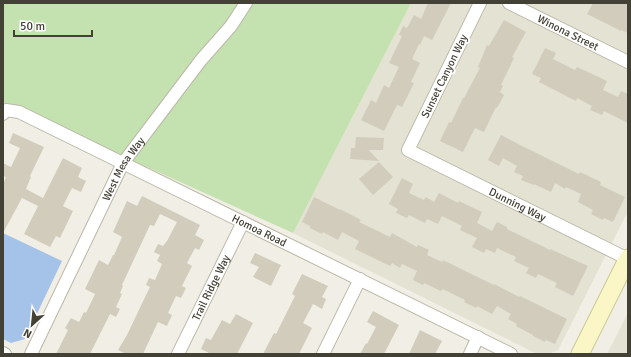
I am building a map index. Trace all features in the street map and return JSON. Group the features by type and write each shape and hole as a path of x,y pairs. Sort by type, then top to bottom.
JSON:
{"main road":[{"path":"580,354 628,258"}],"street":[{"name":"West Mesa Way","path":"31,354 123,163 201,60 231,26 246,3"},
{"name":"Sunset Canyon Way","path":"408,150 480,3"},
{"name":"Winona Street","path":"509,3 628,62"},
{"name":"Homoa Road","path":"5,112 19,112 511,354"},
{"name":"Dunning Way","path":"408,150 628,258"},
{"name":"Trail Ridge Way","path":"178,354 243,222"},
{"path":"323,354 360,279"},
{"path":"470,354 478,338"}],"shaded area":[{"path":"411,3 628,3 628,211 558,350 548,354 537,354 293,233"},
{"path":"628,313 628,354 607,354"}],"green space":[{"path":"3,3 411,3 293,233 3,102"}],"water":[{"path":"3,233 62,261 25,339 11,343 3,339"}],"building":[{"path":"428,3 451,3 432,40 424,36 420,45 419,44 412,59 420,63 411,82 414,83 402,107 397,105 384,131 361,120 371,100 376,103 384,85 389,88 399,67 389,63 402,36 399,35 403,26 407,28 414,15 421,19"},
{"path":"593,3 624,3 628,5 628,33 587,14"},
{"path":"504,20 526,32 512,57 514,58 501,85 503,86 500,92 504,95 497,108 496,107 484,132 475,128 463,152 440,141 449,122 451,123 480,68 478,67 487,45 489,46"},
{"path":"545,48 556,53 553,59 575,70 577,67 607,81 603,90 618,97 621,91 628,94 628,123 604,111 602,115 590,110 592,106 577,98 576,101 539,82 541,78 532,74"},
{"path":"13,133 44,147 30,176 31,177 26,189 43,198 63,158 82,168 78,177 86,181 81,192 72,188 63,206 73,211 60,238 56,236 50,247 24,234 38,206 22,198 3,233 3,185 6,177 3,176 3,163 11,167 20,148 9,143"},
{"path":"501,135 579,174 580,172 601,182 600,185 625,197 613,222 604,218 603,220 591,214 593,210 578,202 581,194 566,187 565,189 555,183 551,192 521,180 523,176 514,172 517,166 503,158 499,166 488,160"},
{"path":"356,137 384,138 383,150 369,150 379,161 350,159 351,148 355,148"},
{"path":"379,162 393,177 373,195 359,179"},
{"path":"402,178 413,184 409,193 424,200 426,197 434,202 439,193 458,203 459,201 482,212 477,223 492,231 497,222 507,227 507,229 550,250 588,266 573,296 555,287 557,283 538,274 536,278 526,273 529,268 514,261 516,257 497,248 495,253 486,249 484,253 472,247 477,238 460,230 462,226 442,216 438,224 427,219 425,223 409,215 407,218 396,213 398,209 389,204"},
{"path":"142,196 200,225 195,235 204,240 199,250 195,248 187,263 192,266 182,286 186,288 181,298 176,296 168,313 172,315 167,326 158,322 143,354 126,354 118,350 127,335 150,287 146,285 149,278 155,280 162,264 157,261 160,255 154,252 158,244 163,246 167,241 177,222 160,214 154,226 150,225 122,285 123,286 120,293 122,294 116,307 120,309 116,317 110,314 90,354 56,354 68,330 65,328 71,318 79,322 84,312 86,313 95,294 85,289 99,260 108,265 114,255 122,237 113,232 127,201 137,206"},
{"path":"314,197 361,220 359,222 390,237 392,233 417,247 418,245 429,250 427,255 442,262 443,260 567,319 555,344 546,340 545,342 516,326 517,324 508,319 511,314 497,306 492,314 477,306 476,308 464,302 465,300 443,289 441,291 424,283 423,285 413,280 417,271 402,264 400,268 392,263 390,266 355,249 359,241 342,232 338,240 323,232 322,234 310,228 310,226 302,222"},
{"path":"255,253 281,265 271,286 253,277 259,267 250,263"},
{"path":"302,274 328,286 322,297 326,299 322,309 313,304 303,323 312,328 299,354 263,354 274,333 276,334 295,296 292,294"},
{"path":"373,311 399,325 384,354 360,354 376,327 367,322"},
{"path":"236,314 253,323 237,354 211,354 201,349 206,338 211,340 222,320 230,324"},
{"path":"420,330 442,341 435,354 409,354"}]}
